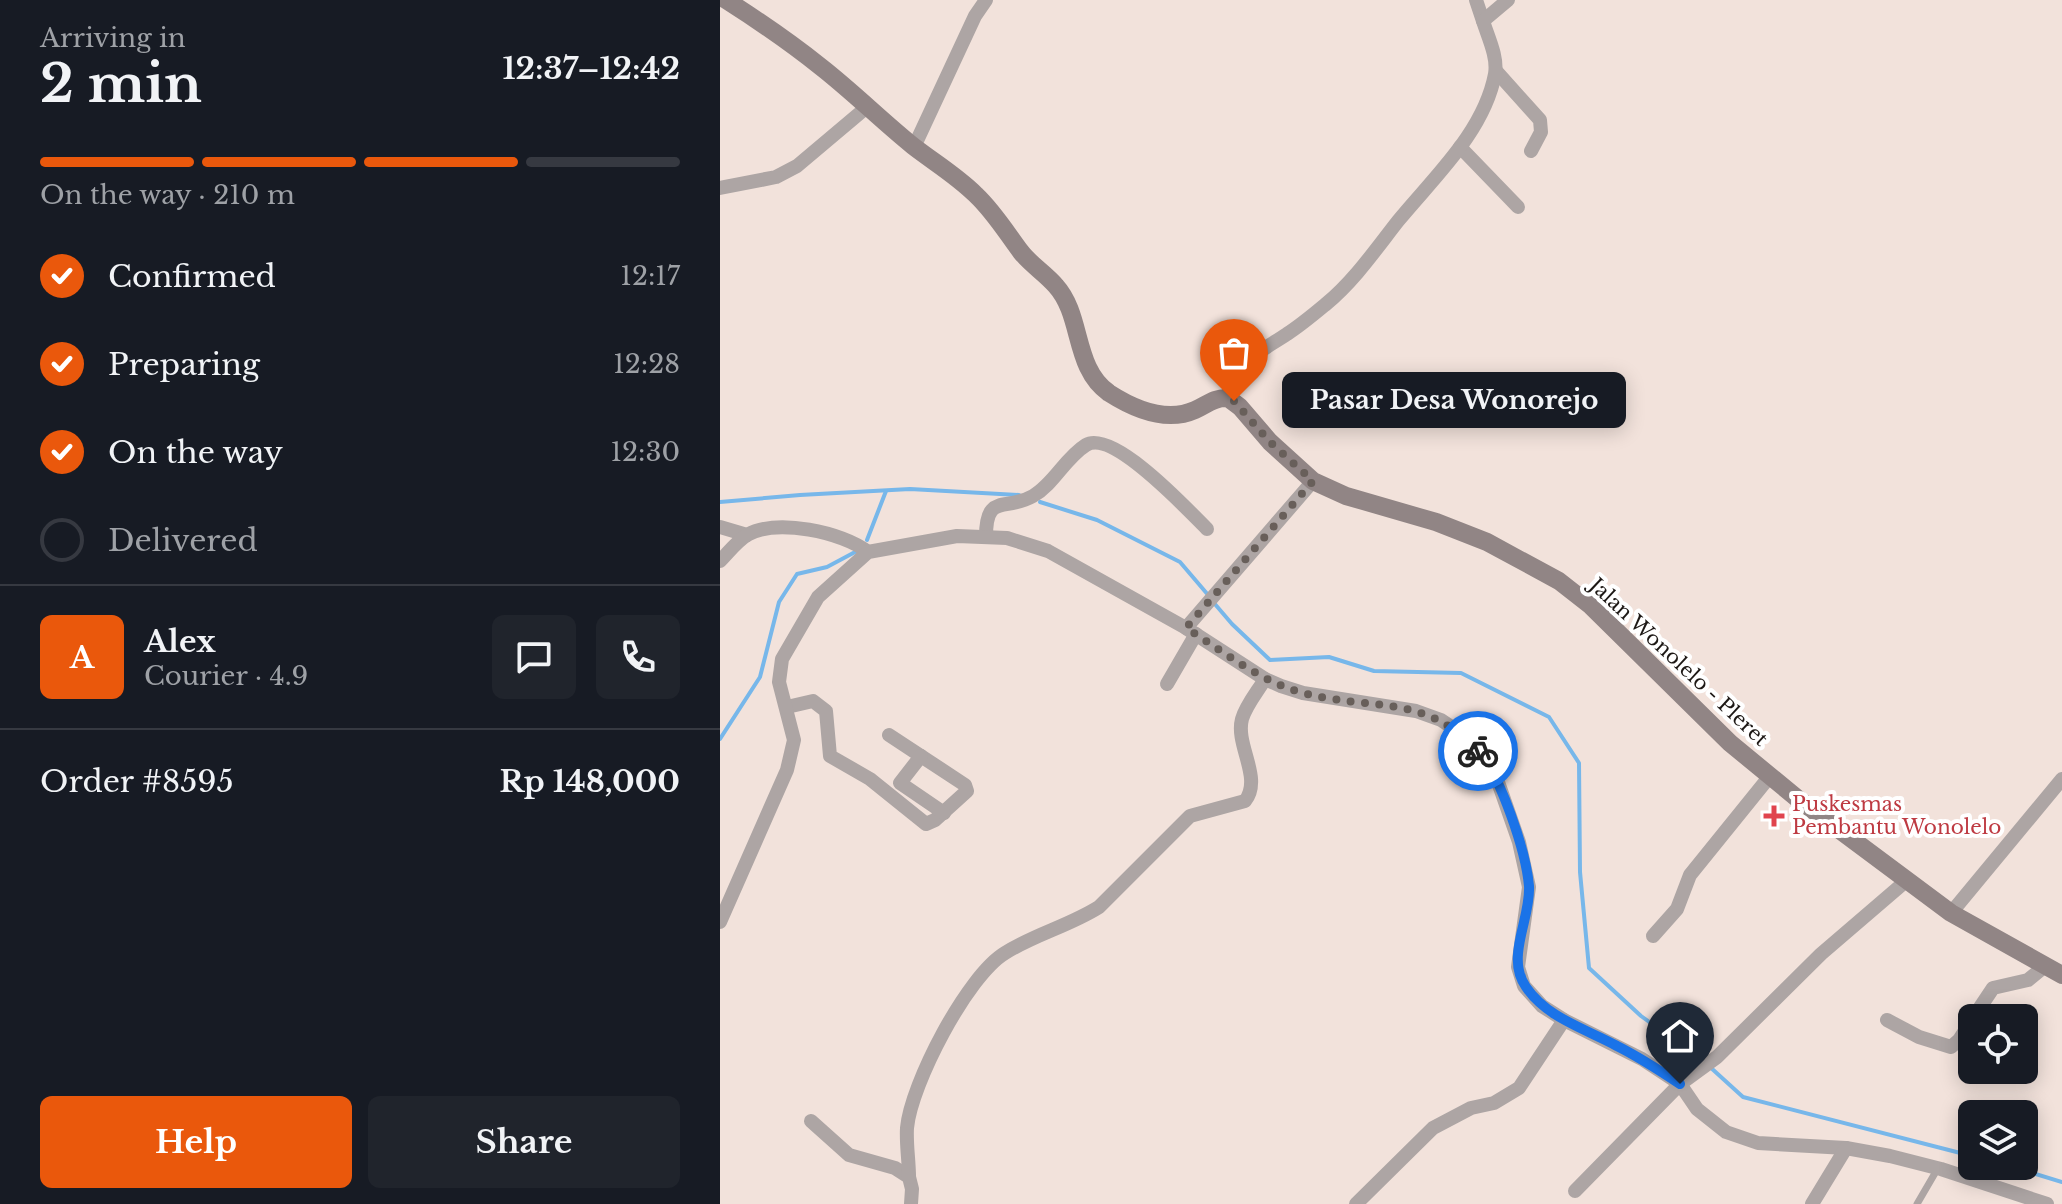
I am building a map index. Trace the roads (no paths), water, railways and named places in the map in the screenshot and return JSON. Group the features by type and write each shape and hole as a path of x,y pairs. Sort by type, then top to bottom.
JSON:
{"main road":[{"path":"726,0 767,26 914,147 953,173 978,197 1004,225 1021,252 1056,286 1070,310 1088,368 1096,382 1108,392 1147,412 1168,416 1186,414 1215,399 1228,398"},
{"name":"Jalan Wonolelo - Pleret","path":"1228,398 1313,481 1360,500 1449,527 1524,560 1559,581 1591,606 1730,743 1770,776 1951,913 2054,971"}],"street":[{"path":"914,147 975,16 986,0"},
{"path":"1228,398 1229,383 1235,373 1251,357 1290,332 1329,301 1460,147 1483,109 1496,71 1495,58 1476,0"},
{"path":"1483,21 1508,0"},
{"path":"1496,71 1540,120 1541,132 1531,151"},
{"path":"720,188 776,177 797,166 867,107"},
{"path":"1460,147 1518,207"},
{"path":"986,537 991,508 1019,502 1038,493 1080,450 1089,443 1098,442 1111,447 1146,472 1207,529"},
{"path":"1167,684 1191,631 1209,605 1313,481"},
{"path":"720,527 747,535"},
{"path":"720,561 747,535 761,530 788,528 844,539 868,552"},
{"path":"720,922 725,900 787,770 794,740 779,682 782,659 818,597 868,552 957,536 1007,538 1048,551 1191,631 1265,679 1303,693 1416,711 1441,720 1462,734 1483,756 1498,782 1519,842 1529,887 1518,967 1524,986 1542,1006 1564,1020 1642,1059 1680,1084 1697,1109 1726,1132 1758,1143 1846,1148 1938,1168 2047,1204"},
{"path":"911,1204 907,1128 911,1109 932,1056 961,1002 982,972 1002,954 1081,919 1099,907 1190,816 1245,801 1251,785 1242,718 1265,679"},
{"path":"787,707 813,701 826,711 830,756 870,779 926,824 944,813 967,791 965,785 889,735"},
{"path":"921,756 900,783 944,813"},
{"path":"1653,936 1677,909 1690,875 1770,776"},
{"path":"1951,913 2062,779"},
{"path":"1575,1191 1680,1084 1717,1057 1811,963 1906,881"},
{"path":"1983,1004 1993,988 2054,971"},
{"path":"1356,1204 1433,1128 1471,1108 1507,1097 1519,1088 1564,1020"},
{"path":"1887,1020 1919,1037 1951,1047 1958,1041"},
{"path":"811,1121 849,1155 895,1168 909,1177"},
{"path":"1812,1204 1846,1148"}],"lane":[{"path":"1917,1204 1938,1168"}],"waterway":[{"path":"720,502 910,489 1019,495"},
{"path":"867,540 886,491"},
{"path":"1040,502 1097,520 1180,562 1209,596"},
{"path":"720,739 760,677 779,602 797,574 827,567 857,551"},
{"path":"1214,603 1270,660 1329,657 1374,671 1461,673 1549,717 1579,763 1580,872 1589,968 1641,1016 1703,1061"},
{"path":"1710,1067 1743,1097 1958,1152"},
{"path":"2038,1175 2062,1182"}],"place":[{"name":"Pasar Desa Wonorejo","path":"1234,401"},
{"name":"Puskesmas Pembantu Wonolelo","path":"1774,816"}]}
